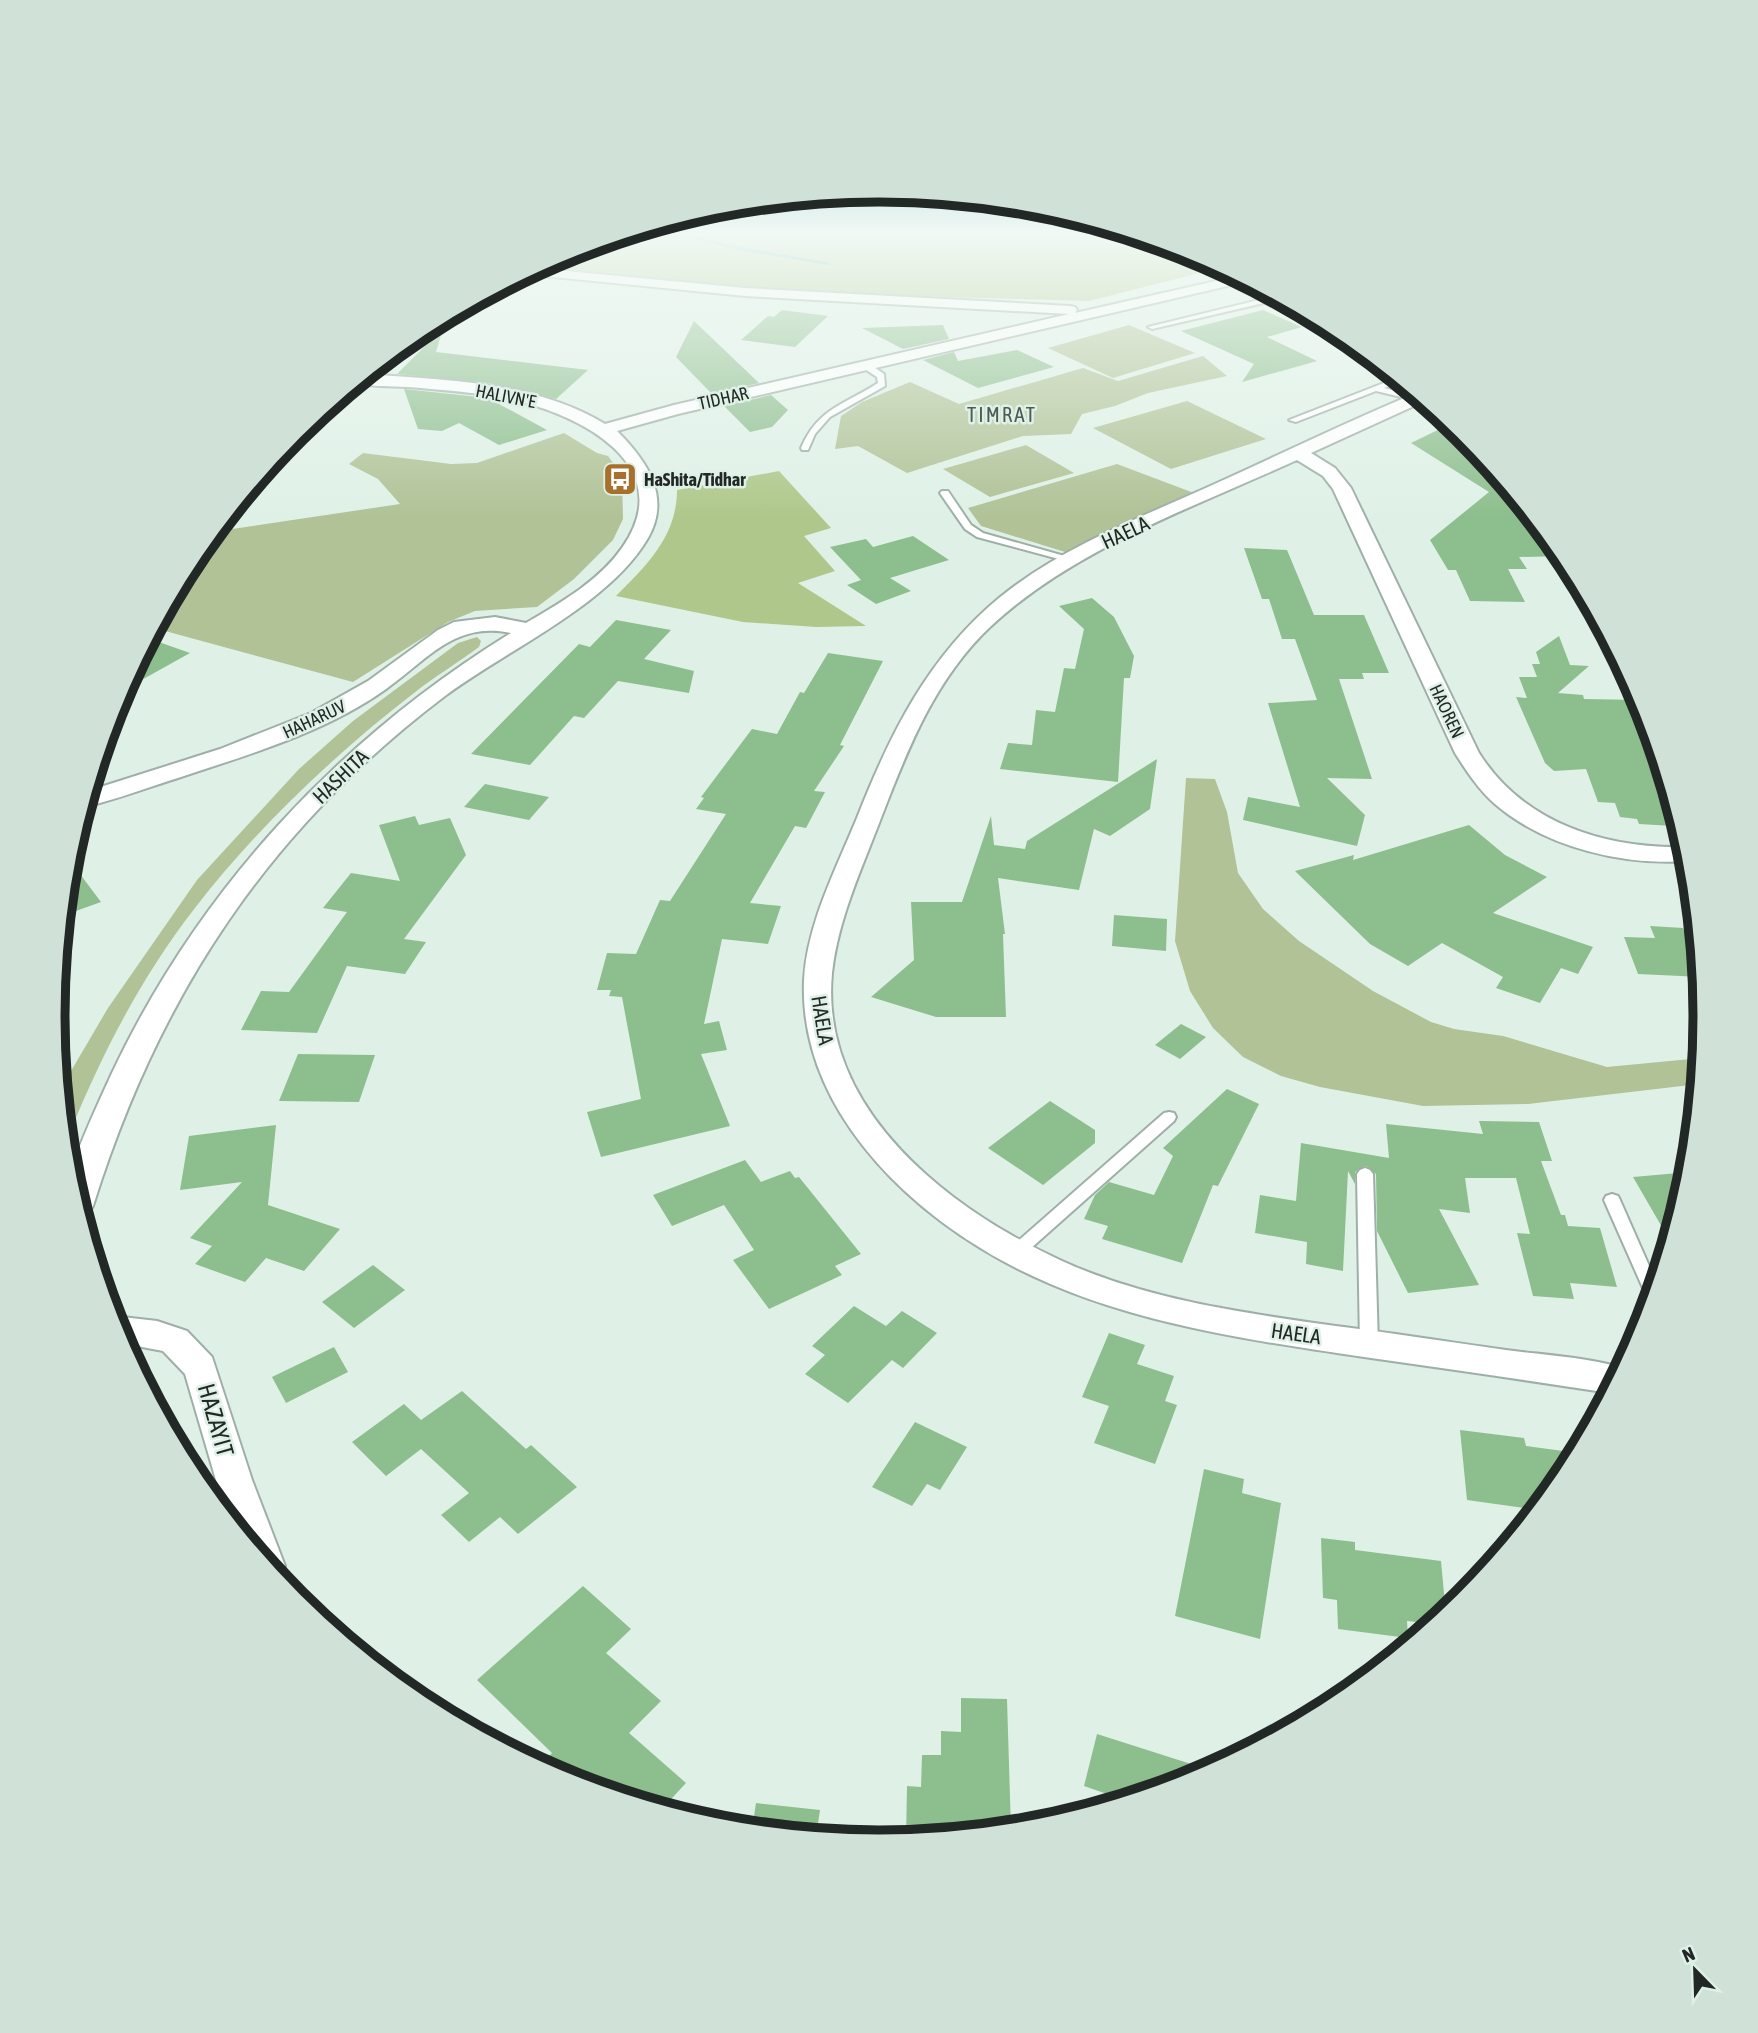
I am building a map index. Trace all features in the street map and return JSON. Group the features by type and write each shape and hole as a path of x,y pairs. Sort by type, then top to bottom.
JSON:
{"street":[{"name":"TIDHAR","path":"606,429 674,410 1019,329"},
{"name":"HALIVN'E","path":"372,380 447,386 520,398 569,411 606,429"},
{"name":"HAELA","path":"1412,401 1070,559 1039,578 982,623 941,668 914,709 898,743 828,926 817,980 821,1037 842,1094 881,1150 939,1204 1015,1253 1112,1294 1226,1324 1608,1379"},
{"name":"HASHITA","path":"83,1186 116,1094 148,1026 184,964 224,906 267,852 313,801 370,747 458,676 598,584 624,559 641,535 649,512 648,490 640,468 626,448 606,429"},
{"name":"HAOREN","path":"1298,453 1329,472 1342,488 1466,753 1486,782 1514,807 1549,828 1589,843 1633,852 1677,853"},
{"name":"HAHARUV","path":"95,797 229,754 319,718 376,686 445,634 461,626 495,623 528,630"},
{"name":"HAZAYIT","path":"128,1331 157,1334 175,1341 200,1367 234,1480 256,1540"}],"lane":[{"path":"805,448 809,435 827,414 837,406 881,384 881,376 865,365"},
{"path":"1293,420 1390,383"},
{"path":"1376,388 1405,395"},
{"path":"945,494 968,527 980,536 1070,559"},
{"path":"1015,1253 1169,1118"},
{"path":"1364,1174 1369,1344"},
{"path":"1612,1200 1649,1282"}],"green space":[{"path":"1115,329 1138,329 1195,353 1113,378 1048,348"},
{"path":"1203,356 1227,376 1148,393 1115,406 1082,414 1071,434 1023,436 907,473 858,446 835,449 841,416 862,402 910,382 959,404 1083,368 1118,381"},
{"path":"1187,401 1266,439 1171,469 1093,428"},
{"path":"564,433 597,453 608,456 622,475 623,519 613,540 574,579 537,607 475,611 448,622 353,682 163,630 202,564 227,530 400,504 378,479 349,464 363,453 451,464 477,463"},
{"path":"1026,445 1074,473 990,497 943,469"},
{"path":"1117,464 1194,493 1065,552 981,526 968,508"},
{"path":"779,471 831,528 804,536 835,571 798,583 866,626 816,627 743,622 616,596 649,561 666,536 676,506 677,490"},
{"path":"477,637 481,641 479,647 385,716 326,767 270,822 218,879 175,935 138,992 106,1052 73,1127 67,1079 71,1071 108,1008 197,880 299,769 353,721 458,643"},
{"path":"1186,778 1215,779 1227,812 1238,873 1263,909 1299,941 1373,991 1431,1022 1454,1029 1503,1036 1607,1067 1692,1059 1690,1085 1528,1104 1423,1106 1320,1087 1281,1076 1243,1057 1213,1028 1190,991 1175,941"}],"building":[{"path":"443,329 436,352 588,370 556,399 489,383 397,374"},
{"path":"690,329 702,329 759,383 712,394 676,357"},
{"path":"754,329 814,329 795,347 741,340"},
{"path":"864,329 945,329 949,339 903,349"},
{"path":"1295,329 1267,337 1317,361 1242,382 1254,364 1181,331"},
{"path":"1017,350 1054,367 978,388 923,360 954,352 958,361"},
{"path":"404,389 488,398 547,430 499,445 459,423 442,431 418,429"},
{"path":"771,395 788,410 772,427 750,432 724,406"},
{"path":"1441,428 1491,480 1550,556 1519,557 1527,569 1508,569 1525,602 1470,601 1456,570 1448,570 1430,540 1489,492 1411,443"},
{"path":"913,536 949,560 890,578 911,591 876,604 847,585 861,580 830,547 866,539 873,547"},
{"path":"1244,548 1287,550 1314,615 1364,615 1389,673 1362,673 1364,679 1339,679 1372,779 1327,778 1365,815 1357,846 1243,820 1248,797 1300,807 1268,703 1317,700 1295,639 1282,639 1269,599 1262,599"},
{"path":"1092,598 1114,617 1134,656 1130,678 1124,678 1118,782 1000,769 1008,743 1032,745 1036,710 1055,712 1064,668 1075,669 1084,629 1059,606"},
{"path":"616,620 671,630 644,659 694,671 689,693 618,681 584,718 574,716 530,765 471,754 579,644 590,647"},
{"path":"1559,636 1570,665 1589,666 1558,693 1583,695 1584,699 1629,700 1650,755 1671,826 1639,824 1637,819 1620,817 1615,803 1598,802 1586,769 1554,771 1545,763 1516,697 1527,698 1519,677 1537,677 1532,664 1540,664 1536,652"},
{"path":"157,641 190,653 137,682"},
{"path":"828,653 883,661 840,745 844,746 814,791 825,792 806,828 795,826 750,903 781,906 768,944 722,939 704,1024 719,1021 727,1050 701,1054 730,1126 601,1157 587,1112 641,1099 622,997 609,996 611,990 597,990 607,953 636,954 660,900 670,901 726,814 696,809 704,798 701,797 752,729 777,734 800,692 804,693"},
{"path":"1157,759 1150,809 1110,836 1094,829 1079,890 998,878 1005,934 1006,1017 936,1017 871,997 914,960 911,902 962,902 991,816 994,845 1025,849 1027,841"},
{"path":"485,784 549,797 529,820 464,807"},
{"path":"415,816 419,825 450,818 466,855 404,939 426,942 405,974 347,966 317,1033 241,1030 261,991 289,992 347,912 323,908 351,873 400,881 379,825"},
{"path":"1469,825 1505,855 1547,877 1493,913 1593,947 1578,974 1561,968 1540,1003 1496,988 1503,977 1442,943 1408,966 1370,944 1295,871 1354,855 1353,860"},
{"path":"78,871 101,902 72,913"},
{"path":"1114,915 1167,919 1166,951 1112,946"},
{"path":"1650,926 1683,928 1690,946 1692,977 1638,974 1624,937 1655,938"},
{"path":"1181,1024 1206,1037 1180,1059 1155,1045"},
{"path":"298,1054 375,1055 359,1102 279,1101"},
{"path":"1227,1089 1259,1104 1218,1186 1213,1185 1182,1263 1102,1239 1108,1226 1084,1219 1095,1195 1109,1182 1154,1195 1173,1156 1163,1148"},
{"path":"1050,1101 1095,1130 1095,1143 1043,1185 988,1148"},
{"path":"1479,1121 1539,1122 1552,1161 1541,1161 1561,1215 1565,1215 1568,1226 1600,1228 1617,1287 1570,1283 1574,1299 1533,1296 1517,1233 1530,1234 1516,1178 1465,1178 1470,1213 1439,1209 1479,1285 1408,1293 1377,1231 1376,1174 1366,1166 1355,1172 1355,1184 1348,1171 1343,1271 1306,1264 1307,1242 1255,1233 1260,1195 1296,1201 1301,1143 1389,1158 1386,1124 1483,1134"},
{"path":"276,1125 268,1205 340,1229 304,1271 266,1258 245,1282 195,1264 212,1246 190,1238 242,1182 180,1190 189,1136"},
{"path":"745,1160 761,1182 790,1171 795,1178 799,1177 861,1254 835,1266 842,1275 769,1309 733,1260 754,1250 724,1205 672,1226 653,1195"},
{"path":"1678,1173 1665,1232 1633,1177"},
{"path":"373,1265 405,1290 354,1328 322,1302"},
{"path":"854,1306 886,1326 902,1311 937,1333 903,1368 892,1360 848,1403 805,1374 825,1355 812,1346"},
{"path":"1109,1333 1145,1345 1137,1364 1174,1376 1165,1401 1177,1405 1155,1464 1094,1443 1109,1406 1082,1397"},
{"path":"334,1347 348,1372 286,1403 272,1377"},
{"path":"462,1391 526,1449 531,1445 577,1487 518,1534 500,1517 469,1542 441,1515 469,1493 421,1449 386,1476 352,1442 404,1404 421,1420"},
{"path":"915,1422 967,1447 940,1490 927,1484 912,1506 872,1487"},
{"path":"1460,1430 1524,1438 1526,1446 1567,1452 1528,1509 1467,1500"},
{"path":"1204,1469 1244,1479 1242,1493 1281,1503 1260,1639 1175,1616"},
{"path":"1321,1538 1355,1542 1355,1550 1441,1561 1445,1602 1423,1623 1407,1621 1408,1636 1405,1638 1338,1629 1337,1600 1323,1598"},
{"path":"583,1586 631,1629 606,1653 661,1701 629,1733 686,1783 668,1803 617,1788 546,1759 552,1753 477,1680"},
{"path":"961,1698 1007,1699 1011,1820 906,1830 907,1786 921,1787 922,1755 941,1755 941,1731 961,1732"},
{"path":"1097,1734 1197,1766 1106,1798 1107,1794 1084,1786"},
{"path":"756,1803 820,1810 817,1828 753,1821"}],"place":[{"name":"HaShita/Tidhar","path":"620,479"}],"district":[{"name":"TIMRAT","path":"1002,414"}]}
